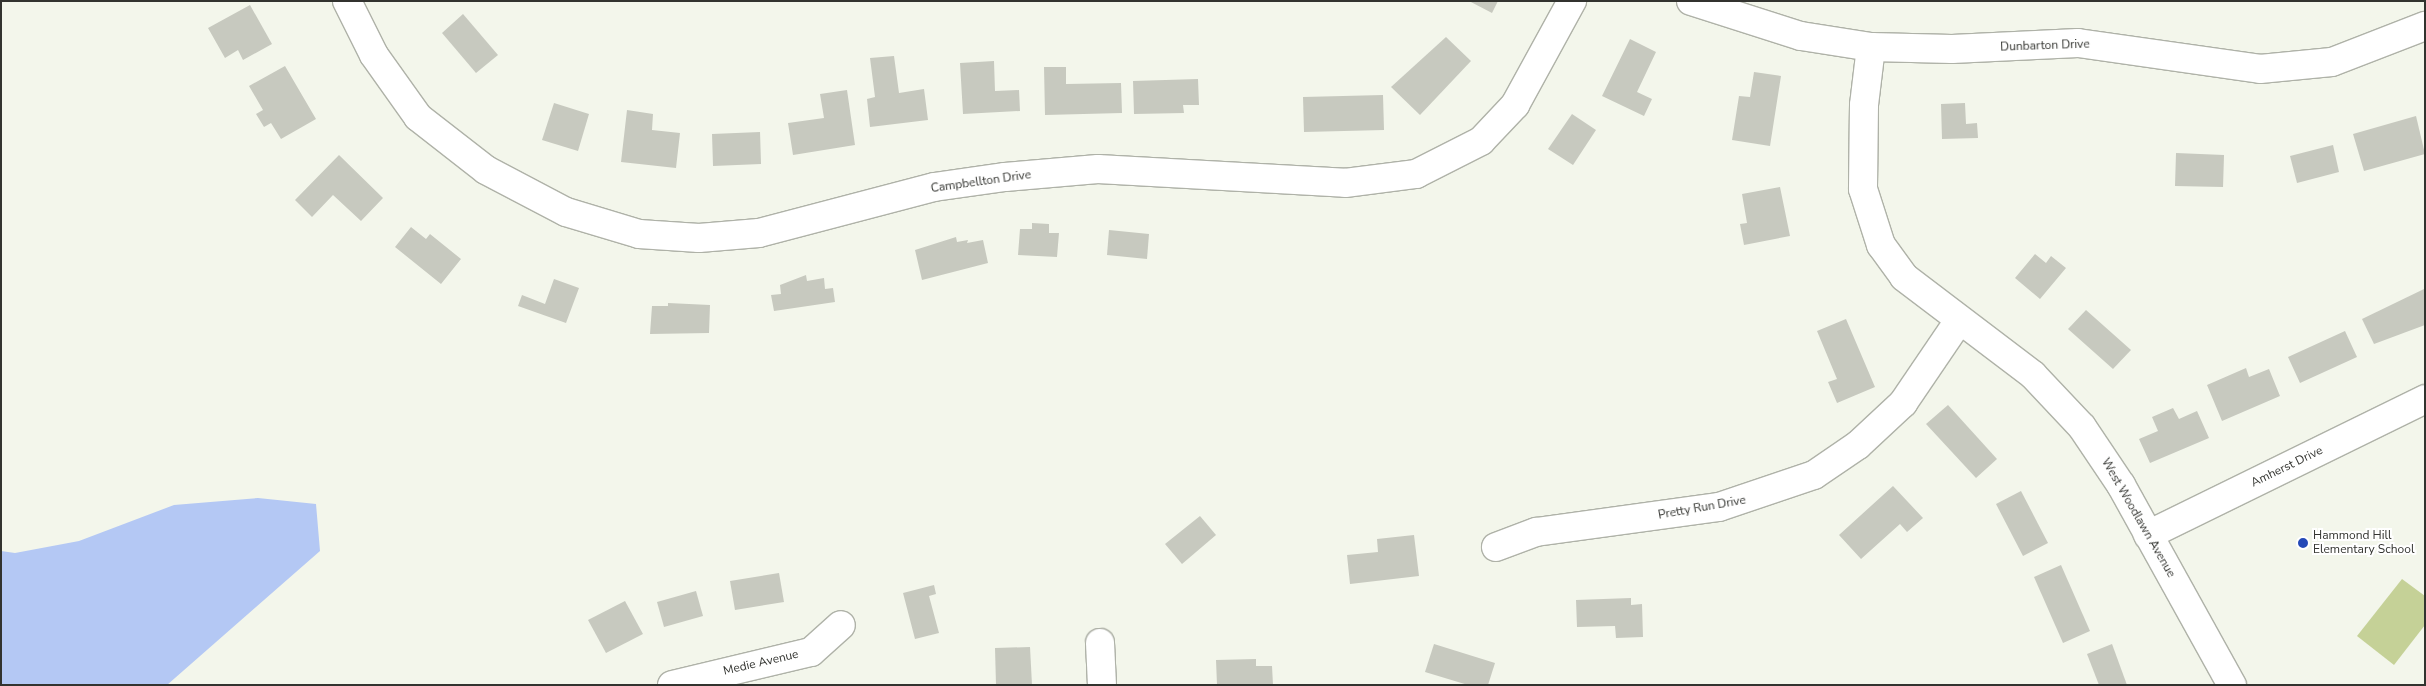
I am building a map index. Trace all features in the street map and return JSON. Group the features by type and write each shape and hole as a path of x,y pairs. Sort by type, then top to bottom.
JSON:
{"street":[{"name":"Campbellton Drive","path":"347,1 374,55 413,111 435,134 486,170 566,212 639,234 699,238 759,233 934,187 1005,177 1098,169 1345,183 1416,174 1481,141 1515,106 1572,1"},
{"name":"Dunbarton Drive","path":"1691,1 1802,36 1872,47 1952,49 2078,43 2284,69 2346,58 2425,26"},
{"name":"West Woodlawn Avenue","path":"1872,47 1864,104 1863,189 1872,227 1904,277 1958,322 2000,348 2058,400 2102,455 2232,685"},
{"name":"Pretty Run Drive","path":"1496,547 1536,532 1719,507 1814,475 1858,445 1903,403 1958,322"},
{"name":"Amherst Drive","path":"2148,535 2425,399"},
{"name":"Medie Avenue","path":"672,685 811,652 841,625"},
{"path":"1100,643 1102,685"}],"green space":[{"path":"2402,579 2425,596 2425,625 2394,665 2357,636"}],"water":[{"path":"258,498 316,504 320,551 167,685 1,685 1,551 15,553 79,541 174,505"}],"building":[{"path":"1469,1 1498,1 1492,13"},
{"path":"250,5 272,44 243,60 238,50 225,58 208,28"},
{"path":"463,14 498,55 476,73 442,33"},
{"path":"1446,37 1471,61 1420,115 1391,87"},
{"path":"1630,39 1656,52 1637,92 1652,99 1644,116 1602,96"},
{"path":"894,56 899,93 924,89 928,120 870,127 867,99 875,97 870,58"},
{"path":"994,61 995,91 1019,90 1020,111 963,114 960,63"},
{"path":"285,66 316,119 281,139 271,123 264,127 256,114 263,110 249,86"},
{"path":"1044,67 1066,67 1066,84 1121,83 1122,113 1045,115"},
{"path":"1754,72 1781,76 1770,146 1732,140 1739,96 1750,97"},
{"path":"1198,79 1199,105 1183,105 1184,113 1134,114 1133,81"},
{"path":"847,90 855,145 793,155 788,123 824,118 820,94"},
{"path":"1383,95 1384,130 1304,132 1303,97"},
{"path":"554,103 589,114 578,151 542,140"},
{"path":"1965,103 1966,124 1977,123 1978,138 1942,139 1941,104"},
{"path":"627,110 653,114 652,130 680,133 676,168 621,162"},
{"path":"1572,114 1596,130 1573,165 1548,149"},
{"path":"2416,116 2425,154 2364,171 2353,134"},
{"path":"760,132 761,164 713,166 712,134"},
{"path":"2333,145 2339,172 2297,183 2290,156"},
{"path":"2176,153 2224,155 2223,187 2175,186"},
{"path":"339,155 383,198 361,221 333,195 312,217 295,200"},
{"path":"1780,187 1790,236 1744,245 1740,224 1747,223 1742,194"},
{"path":"1032,223 1049,224 1049,233 1059,233 1057,257 1018,255 1020,229 1032,229"},
{"path":"411,227 426,239 430,234 461,259 441,284 395,247"},
{"path":"1109,230 1149,234 1147,259 1107,255"},
{"path":"956,237 957,242 968,240 967,243 983,240 988,263 922,280 915,250"},
{"path":"2035,254 2046,263 2051,256 2066,268 2040,299 2015,278"},
{"path":"806,275 807,281 824,278 825,289 833,288 835,302 774,311 771,295 781,294 780,285"},
{"path":"554,279 579,288 566,323 518,306 522,295 545,304"},
{"path":"2424,289 2425,325 2374,344 2362,319"},
{"path":"668,303 710,305 709,333 650,334 652,306 668,306"},
{"path":"2086,310 2131,350 2113,369 2068,329"},
{"path":"1846,319 1875,387 1837,403 1828,382 1837,379 1817,331"},
{"path":"2345,331 2357,357 2300,383 2288,357"},
{"path":"2246,368 2249,377 2269,369 2280,396 2222,421 2207,385"},
{"path":"1948,405 1997,459 1976,478 1926,424"},
{"path":"2173,408 2179,419 2197,411 2209,438 2150,463 2139,439 2158,431 2152,417"},
{"path":"1893,486 1923,518 1907,532 1900,524 1861,559 1839,535"},
{"path":"2021,491 2048,543 2023,556 1996,504"},
{"path":"1200,516 1216,535 1182,564 1165,544"},
{"path":"1414,535 1419,576 1350,584 1347,555 1378,552 1377,539"},
{"path":"2061,565 2090,631 2063,643 2034,577"},
{"path":"779,573 784,602 735,610 730,581"},
{"path":"934,585 936,594 929,596 939,633 915,639 903,593"},
{"path":"696,591 703,616 664,627 657,602"},
{"path":"1631,598 1631,605 1642,604 1643,637 1616,638 1615,626 1577,627 1576,600"},
{"path":"625,601 643,634 606,653 588,620"},
{"path":"1434,644 1495,663 1488,685 1468,685 1425,672"},
{"path":"2112,644 2127,685 2099,685 2087,654"},
{"path":"1030,647 1032,685 996,685 995,648"},
{"path":"1256,659 1256,666 1272,666 1273,685 1217,685 1216,660"}],"place":[{"name":"Hammond Hill Elementary School","path":"2303,543"}]}
